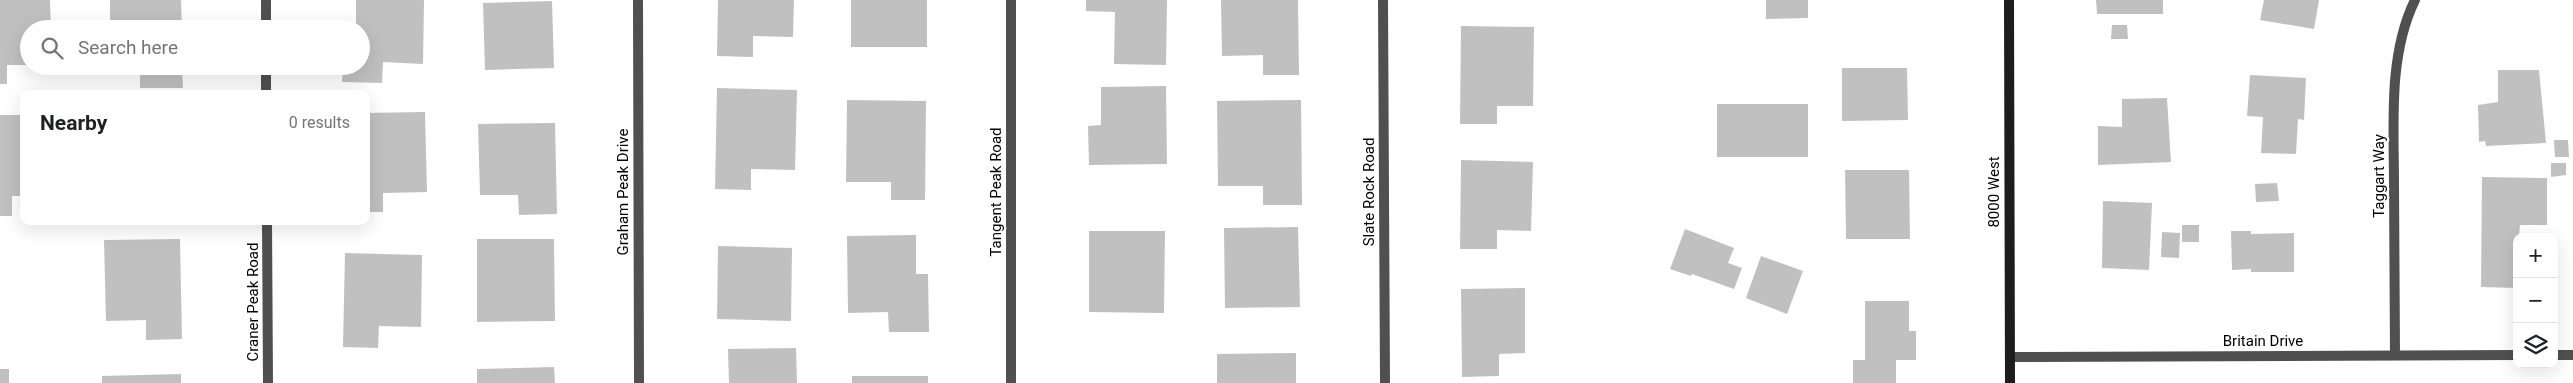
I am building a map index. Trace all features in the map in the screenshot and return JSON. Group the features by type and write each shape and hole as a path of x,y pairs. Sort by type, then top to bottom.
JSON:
{"street":[{"path":"266,0 266,20"},
{"name":"Graham Peak Drive","path":"638,0 639,383"},
{"name":"Tangent Peak Road","path":"1011,0 1011,383"},
{"name":"Slate Rock Road","path":"1383,0 1385,383"},
{"name":"8000 West","path":"2009,0 2010,383"},
{"name":"Taggart Way","path":"2395,356 2394,108 2398,57 2409,11 2415,0"},
{"path":"266,75 266,90"},
{"name":"Craner Peak Road","path":"267,225 268,383"},
{"name":"Britain Drive","path":"2010,357 2513,355"},
{"path":"2558,355 2573,355"}],"building":[{"path":"0,0 50,0 51,20 20,20 20,65 7,65 7,84 0,84"},
{"path":"110,0 181,0 182,20 110,20"},
{"path":"356,0 424,0 423,64 383,62 382,83 342,82 342,75 370,75 370,20 356,20"},
{"path":"718,0 794,0 793,37 753,36 753,57 717,56"},
{"path":"851,0 927,0 927,47 851,47"},
{"path":"1086,0 1167,0 1166,65 1114,64 1115,12 1086,11"},
{"path":"1221,0 1298,0 1299,75 1263,75 1263,55 1222,56"},
{"path":"1766,0 1808,0 1808,18 1766,19"},
{"path":"2096,0 2163,0 2163,14 2097,14"},
{"path":"2264,0 2319,0 2314,29 2260,20"},
{"path":"552,1 554,68 485,70 483,3"},
{"path":"2112,25 2127,25 2128,39 2111,39"},
{"path":"1461,26 1534,27 1533,106 1497,106 1497,124 1460,124"},
{"path":"1842,68 1907,68 1908,120 1842,121"},
{"path":"2498,70 2539,70 2546,143 2486,146 2485,141 2479,142 2478,105 2498,102"},
{"path":"140,75 182,75 183,88 140,88"},
{"path":"2250,75 2306,78 2304,120 2298,119 2296,154 2261,153 2263,117 2247,116"},
{"path":"1166,86 1167,164 1089,165 1088,126 1101,125 1101,87"},
{"path":"717,88 797,90 795,170 751,169 751,190 715,189"},
{"path":"2167,98 2171,162 2098,165 2098,126 2122,127 2122,99"},
{"path":"847,100 926,101 925,200 891,200 891,182 846,182"},
{"path":"1301,100 1302,205 1263,205 1263,186 1218,186 1217,101"},
{"path":"1717,104 1808,104 1808,157 1717,157"},
{"path":"425,112 427,192 383,193 383,212 370,212 370,113"},
{"path":"0,115 20,115 20,196 12,196 12,216 0,216"},
{"path":"555,123 557,214 519,215 518,195 480,195 478,124"},
{"path":"2554,140 2568,140 2569,157 2555,157"},
{"path":"1461,160 1533,162 1531,231 1497,230 1497,249 1460,249"},
{"path":"2551,163 2566,163 2566,175 2551,177"},
{"path":"1845,170 1909,170 1910,239 1846,239"},
{"path":"2482,177 2547,178 2547,225 2520,225 2519,233 2513,233 2513,288 2481,287"},
{"path":"2277,183 2279,201 2256,202 2255,184"},
{"path":"2103,201 2152,203 2149,270 2102,268"},
{"path":"2182,225 2199,225 2199,242 2182,242"},
{"path":"1298,227 1300,307 1225,308 1224,228"},
{"path":"1685,229 1734,248 1728,263 1742,268 1734,289 1692,274 1691,276 1670,269"},
{"path":"1089,231 1165,231 1164,313 1089,312"},
{"path":"2231,231 2251,231 2251,234 2294,233 2294,272 2251,272 2251,269 2232,270"},
{"path":"2162,232 2180,233 2179,258 2161,257"},
{"path":"916,235 916,274 928,274 929,332 889,332 888,312 848,313 847,236"},
{"path":"180,239 182,339 146,340 146,320 106,321 104,240"},
{"path":"477,239 554,239 555,321 477,322"},
{"path":"718,246 792,248 791,321 717,319"},
{"path":"345,253 422,255 421,327 379,326 378,348 343,347"},
{"path":"1761,256 1803,271 1787,314 1746,298"},
{"path":"1525,288 1525,353 1499,354 1499,376 1462,377 1461,289"},
{"path":"1865,301 1909,301 1909,331 1916,331 1916,360 1896,360 1896,383 1853,383 1853,360 1865,360"},
{"path":"796,348 797,383 729,383 728,349"},
{"path":"1296,353 1296,383 1217,383 1217,354"},
{"path":"554,367 555,383 477,383 477,369"},
{"path":"0,369 9,369 9,383 0,383"},
{"path":"181,374 181,383 102,383 102,376"},
{"path":"852,376 928,376 928,383 852,383"}]}
